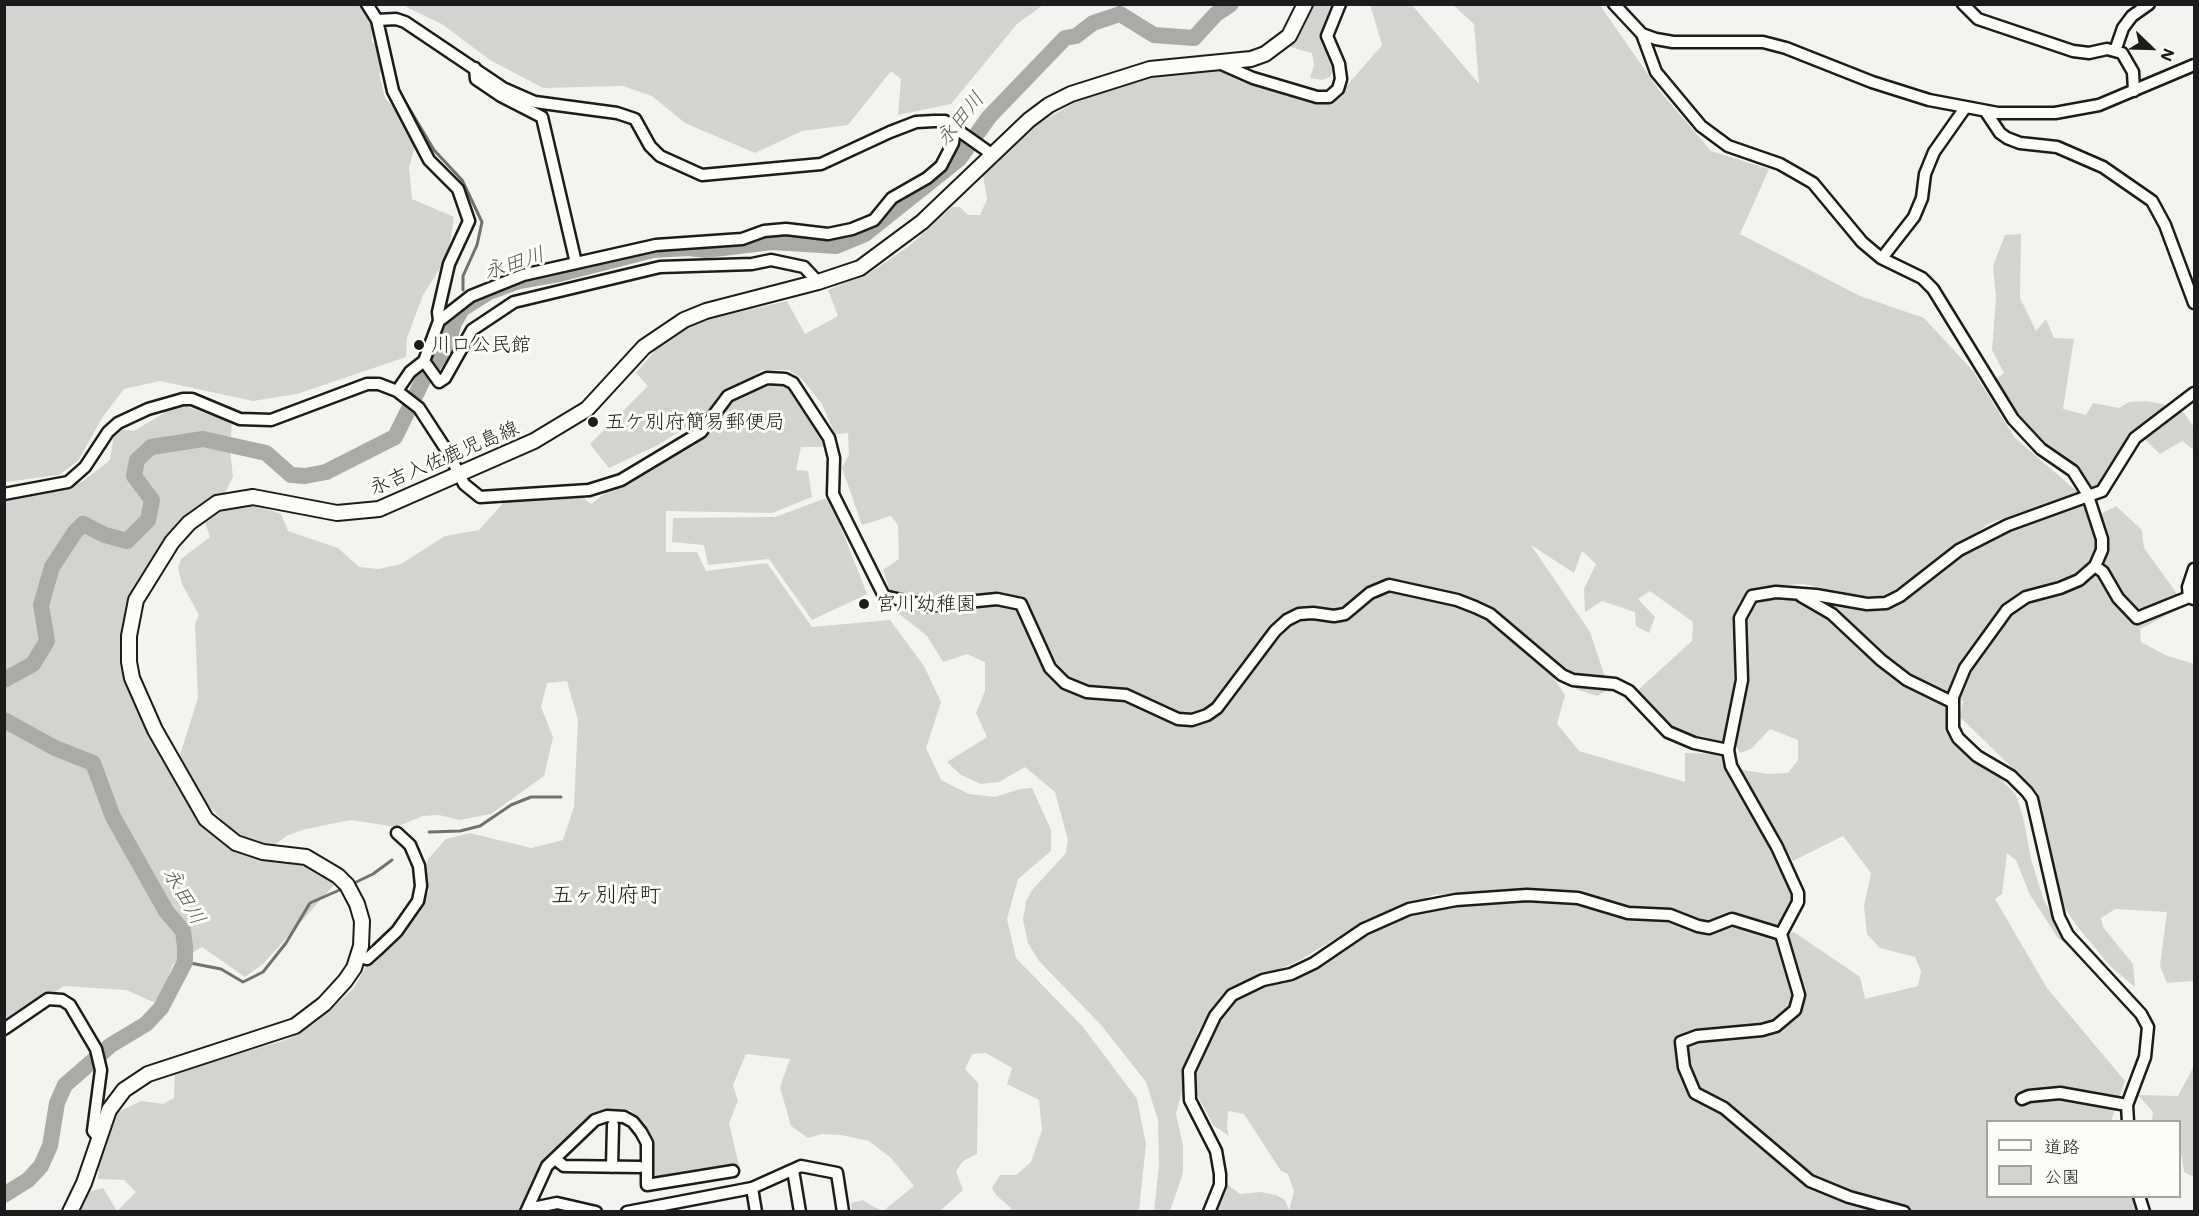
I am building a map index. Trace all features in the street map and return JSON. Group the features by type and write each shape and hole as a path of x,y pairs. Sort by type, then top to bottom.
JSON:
{"main road":[{"name":"永吉入佐鹿児島線","path":"360,951 360,914 347,885 318,862 293,854 263,852 236,843 218,830 197,807 155,730 132,678 129,662 129,636 138,595 172,542 189,523 217,503 253,497 322,511 359,512 379,509 459,474 562,426 587,409 644,347 684,320 706,311 818,282 860,268 889,248 949,198 988,151 1049,105 1071,94 1160,67 1251,59 1278,46 1289,36 1305,4"},
{"path":"70,1212 84,1183 98,1137 117,1098 140,1078 186,1059 295,1026 338,990 354,968 360,951"}],"street":[{"path":"367,4 377,20 393,91 429,160 458,189 467,210 467,231 449,264 438,312 439,321 426,364 410,372 397,391"},
{"path":"1219,63 1253,78 1317,97 1329,97 1338,89 1341,79 1339,64 1327,36 1340,4"},
{"path":"1614,4 1641,34 1656,72 1701,126 1728,147 1780,164 1813,183 1862,242 1882,258 1922,278 1933,289 2013,419 2041,449 2073,471 2089,497 2102,538 2102,550 2095,566 2079,580 2060,588 2026,597 2015,603 1965,668 1952,702 1953,728 1958,738 1977,756 2011,776 2032,800 2059,917 2068,935 2141,1014 2148,1027 2145,1057 2127,1105 2128,1120"},
{"path":"1963,4 1978,19 2073,51 2089,53 2107,49 2122,53 2133,72 2134,91"},
{"path":"2115,51 2123,28 2132,16 2148,4"},
{"path":"377,20 396,19 405,22 423,37 455,53 503,88 535,102 617,113 635,120 650,146 660,156 702,174 820,164 916,122 945,121 988,151"},
{"path":"1641,34 1673,42 1763,42 1786,48 1872,82 1965,108 2014,114 2055,113 2098,105 2194,65"},
{"path":"475,68 476,79 501,96 542,117 576,263"},
{"path":"1882,258 1914,217 1922,198 1925,174 1934,152 1965,108"},
{"path":"1986,112 2000,133 2007,138 2020,143 2057,147 2103,167 2152,201 2165,225 2194,303"},
{"path":"439,321 471,296 523,274 656,245 742,238 764,231 786,229 828,234 852,229 874,220 892,198 927,178 941,166 958,130"},
{"path":"426,364 439,382 454,363 472,330 514,302 660,267 752,264 771,260 804,267 818,282"},
{"path":"4,494 68,482 85,467 108,432 118,423 148,409 183,399 202,402 240,419 271,420 360,386 379,384 409,399 426,419 468,489 486,498 589,490 621,480 701,432 721,404 737,392 767,378 784,379 793,383 829,438 834,458 833,494 884,596 927,606 997,599 1021,604 1050,668 1065,683 1087,692 1133,697 1178,719 1192,720 1207,715 1217,708 1275,631 1287,620 1299,614 1334,616 1345,614 1370,593 1389,585 1457,600 1490,614 1562,675 1573,680 1615,684 1629,691 1668,732 1694,743 1728,750"},
{"path":"1904,1212 1849,1197 1810,1180 1796,1171 1750,1128 1690,1087 1684,1067 1681,1042 1697,1036 1762,1030 1776,1026 1795,1010 1799,995 1781,934 1798,902 1798,893 1777,846 1736,776 1728,750 1729,733 1740,700 1742,680 1739,627 1747,602 1758,594 1776,592 1867,604 1886,603 1900,596 1959,550 2021,519 2102,491 2135,438 2194,393"},
{"path":"2095,566 2103,572 2118,598 2137,618 2192,598 2188,587 2194,569"},
{"path":"1799,594 1832,614 1881,660 1907,680 1952,702"},
{"path":"360,951 366,958 390,937 418,901 421,886 419,866 410,845 397,833"},
{"path":"1209,1212 1220,1185 1220,1174 1216,1151 1190,1100 1188,1087 1189,1071 1215,1016 1232,995 1263,980 1291,974 1314,963 1364,929 1408,909 1456,900 1527,895 1578,898 1628,913 1670,915 1698,926 1709,927 1732,919 1781,934"},
{"path":"4,1029 48,999 62,1000 70,1005 85,1026 96,1049 101,1070 93,1131 98,1137"},
{"path":"2022,1099 2029,1096 2060,1093 2127,1105"},
{"path":"527,1210 548,1166 596,1120 614,1115 633,1122 647,1143 647,1185 733,1171"},
{"path":"612,1167 613,1125"},
{"path":"555,1159 564,1166 640,1167"},
{"path":"627,1212 752,1188 801,1166 837,1173 843,1212"},
{"path":"793,1170 800,1212"},
{"path":"752,1188 756,1212"},
{"path":"527,1210 557,1203 596,1212"}],"green space":[{"path":"409,4 1043,5 1017,24 951,104 898,115 901,79 891,71 848,125 802,131 755,153 685,123 652,96 623,86 543,88 490,60 442,24 406,7"},
{"path":"1370,4 1412,5 1479,84 1474,24 1453,5 1599,4 1659,90 1711,151 1769,169 1740,234 1860,296 1924,318 1973,371 2015,438 2079,493 1990,523 1885,597 1859,596 1803,584 1756,587 1739,603 1734,621 1734,705 1723,742 1695,738 1668,724 1637,691 1692,641 1693,622 1650,591 1638,599 1655,617 1649,633 1636,626 1635,612 1602,601 1585,612 1584,589 1596,564 1582,551 1574,573 1531,545 1590,632 1609,689 1597,696 1578,690 1551,674 1565,695 1557,724 1579,751 1685,782 1685,753 1721,754 1731,782 1776,853 1790,885 1793,901 1779,928 1733,914 1708,923 1664,908 1632,908 1600,897 1525,889 1433,895 1348,931 1300,960 1222,995 1198,1031 1176,1114 1183,1145 1183,1173 1170,1211 1154,1212 1159,1165 1158,1120 1146,1082 1102,1026 1039,961 1028,943 1023,920 1026,901 1033,889 1066,853 1068,840 1055,792 1025,767 999,782 981,784 961,775 947,762 987,737 976,713 985,691 985,662 967,654 943,662 927,636 897,612 883,570 899,559 898,525 891,516 862,525 842,468 849,454 848,433 835,434 822,404 802,379 789,370 762,370 702,417 658,445 609,468 590,444 648,386 636,373 663,341 692,323 787,301 805,334 838,316 828,290 871,272 909,246 952,207 960,207 968,215 980,215 987,199 983,175 1031,128 1084,97 1169,73 1216,69 1316,103 1331,104 1382,45"},
{"path":"4,5 363,5 373,19 372,43 377,42 384,72 379,73 385,98 418,135 409,168 412,199 454,217 448,256 423,295 407,338 406,357 297,394 253,401 160,381 124,389 102,418 78,461 59,475 5,482"},
{"path":"1312,5 1332,5 1322,38 1335,67 1330,77 1322,80 1310,78 1314,65 1312,53 1290,47 1300,33"},
{"path":"2021,234 2020,298 2036,331 2046,319 2054,338 2074,339 2063,409 2086,415 2093,403 2119,408 2129,402 2146,401 2162,404 2184,413 2194,427 2194,450 2182,441 2160,454 2135,430 2099,485 2092,487 2078,467 2044,445 2029,430 1995,380 2004,373 1992,350 1996,298 1993,266 2005,235"},
{"path":"764,384 791,385 826,440 822,447 801,447 796,470 808,471 812,497 772,513 666,511 666,552 697,552 706,571 767,563 812,627 890,620 924,666 941,702 926,748 941,780 969,794 995,797 1020,789 1032,788 1051,830 1051,851 1018,879 1007,919 1016,958 1083,1027 1137,1099 1146,1144 1139,1211 1009,1211 1011,1208 996,1195 992,1188 1000,1175 1016,1175 1031,1162 1042,1130 1039,1100 1007,1084 1012,1068 986,1053 972,1054 965,1069 978,1083 977,1154 963,1161 956,1171 963,1190 940,1211 883,1211 914,1186 891,1158 869,1141 841,1135 822,1134 808,1138 791,1126 780,1087 790,1059 746,1054 733,1085 738,1101 729,1123 739,1166 654,1179 650,1175 648,1140 642,1122 630,1110 608,1114 539,1171 522,1211 77,1212 91,1191 103,1188 117,1211 136,1192 124,1180 98,1179 99,1167 118,1112 141,1101 163,1104 174,1098 175,1073 289,1039 318,1021 354,988 366,966 415,918 429,891 424,872 428,859 446,839 470,833 531,848 563,840 574,807 578,720 567,681 547,683 541,707 553,737 544,776 491,814 459,820 439,815 423,816 396,827 351,820 306,829 288,835 274,845 253,841 232,831 207,804 179,758 198,698 195,624 199,615 182,584 178,568 181,559 210,537 205,522 223,510 242,506 258,506 281,514 288,531 338,548 359,567 379,569 401,564 445,536 479,530 505,501 581,496 591,504 604,494 607,488 665,458 724,404"},
{"path":"179,404 232,422 230,449 233,477 225,493 190,511 164,540 131,597 122,626 121,651 132,696 165,763 204,826 226,845 256,857 309,867 323,873 335,884 263,964 245,977 202,947 173,964 158,1004 126,990 64,986 5,1026 5,498 82,482 110,460 115,428 134,431"},
{"path":"829,497 867,594 812,620 769,559 708,565 704,545 672,542 673,518 775,517"},
{"path":"2086,504 2093,518 2116,506 2142,530 2144,548 2178,595 2181,608 2140,629 2141,642 2165,655 2194,664 2194,981 2167,983 2160,966 2167,912 2115,909 2101,918 2103,927 2133,964 2135,987 2110,966 2077,926 2061,902 2038,793 1960,717 1963,701 1910,675 1819,599 1868,608 1889,608 1909,597 1944,567 1986,543 2022,524"},
{"path":"1780,597 1796,599 1828,617 1946,704 1950,727 2016,795 2031,859 2044,901 2074,951 2058,938 2030,895 2016,860 2007,853 2002,894 1995,899 2047,988 2125,1081 2111,1120 1986,1120 1986,1198 2135,1198 2140,1211 1217,1211 1228,1185 1240,1194 1260,1192 1276,1195 1285,1200 1289,1210 1294,1191 1288,1174 1281,1171 1244,1114 1228,1111 1229,1136 1213,1125 1197,1095 1195,1070 1226,1008 1252,989 1280,981 1388,923 1417,912 1461,905 1523,900 1576,904 1636,920 1670,922 1700,933 1716,932 1740,925 1778,939 1794,932 1860,977 1865,999 1918,986 1921,971 1915,957 1880,948 1867,934 1864,906 1871,873 1843,836 1793,861 1737,769 1768,774 1788,773 1798,760 1798,740 1770,729 1751,749 1740,753 1734,742 1747,690 1745,623 1751,607 1760,599"},
{"path":"2194,1066 2194,1177 2184,1172 2181,1156 2181,1120 2152,1120 2153,1112 2138,1095 2178,1096"},
{"path":"863,1200 883,1211 852,1211 851,1203"}],"waterway":[{"path":"1119,4 1120,14"},
{"name":"永田川","path":"4,680 33,664 47,641 41,605 52,567 75,532 83,524 105,535 127,541 148,520 152,500 134,476 137,460 151,447 203,439 266,453 291,475 305,476 326,472 395,437 423,380 447,346 454,323 462,309 489,292 519,281 559,274 653,250 688,248 706,250 772,242 836,246 865,234 959,159 989,117 1065,38 1076,36 1093,23 1120,14 1154,35 1194,38 1216,14 1231,4"},
{"path":"400,93 434,150 462,180 482,222 477,245 463,276 463,290"},
{"name":"永田川","path":"4,720 55,748 93,763 113,817 166,911 183,931 185,947 185,962 161,1008 146,1024 111,1045 65,1085 57,1103 50,1146 41,1166 28,1180 4,1195"},
{"path":"429,832 460,831 480,826 511,805 531,797 561,797"},
{"path":"350,885 373,874 392,860"},
{"path":"185,962 221,969 243,982 263,972 286,943 310,903 344,888"}],"place":[{"name":"川口公民館","path":"419,345"},
{"name":"五ケ別府簡易郵便局","path":"593,422"},
{"name":"宮川幼稚園","path":"864,604"}],"district":[{"name":"五ヶ別府町","path":"606,895"}]}
